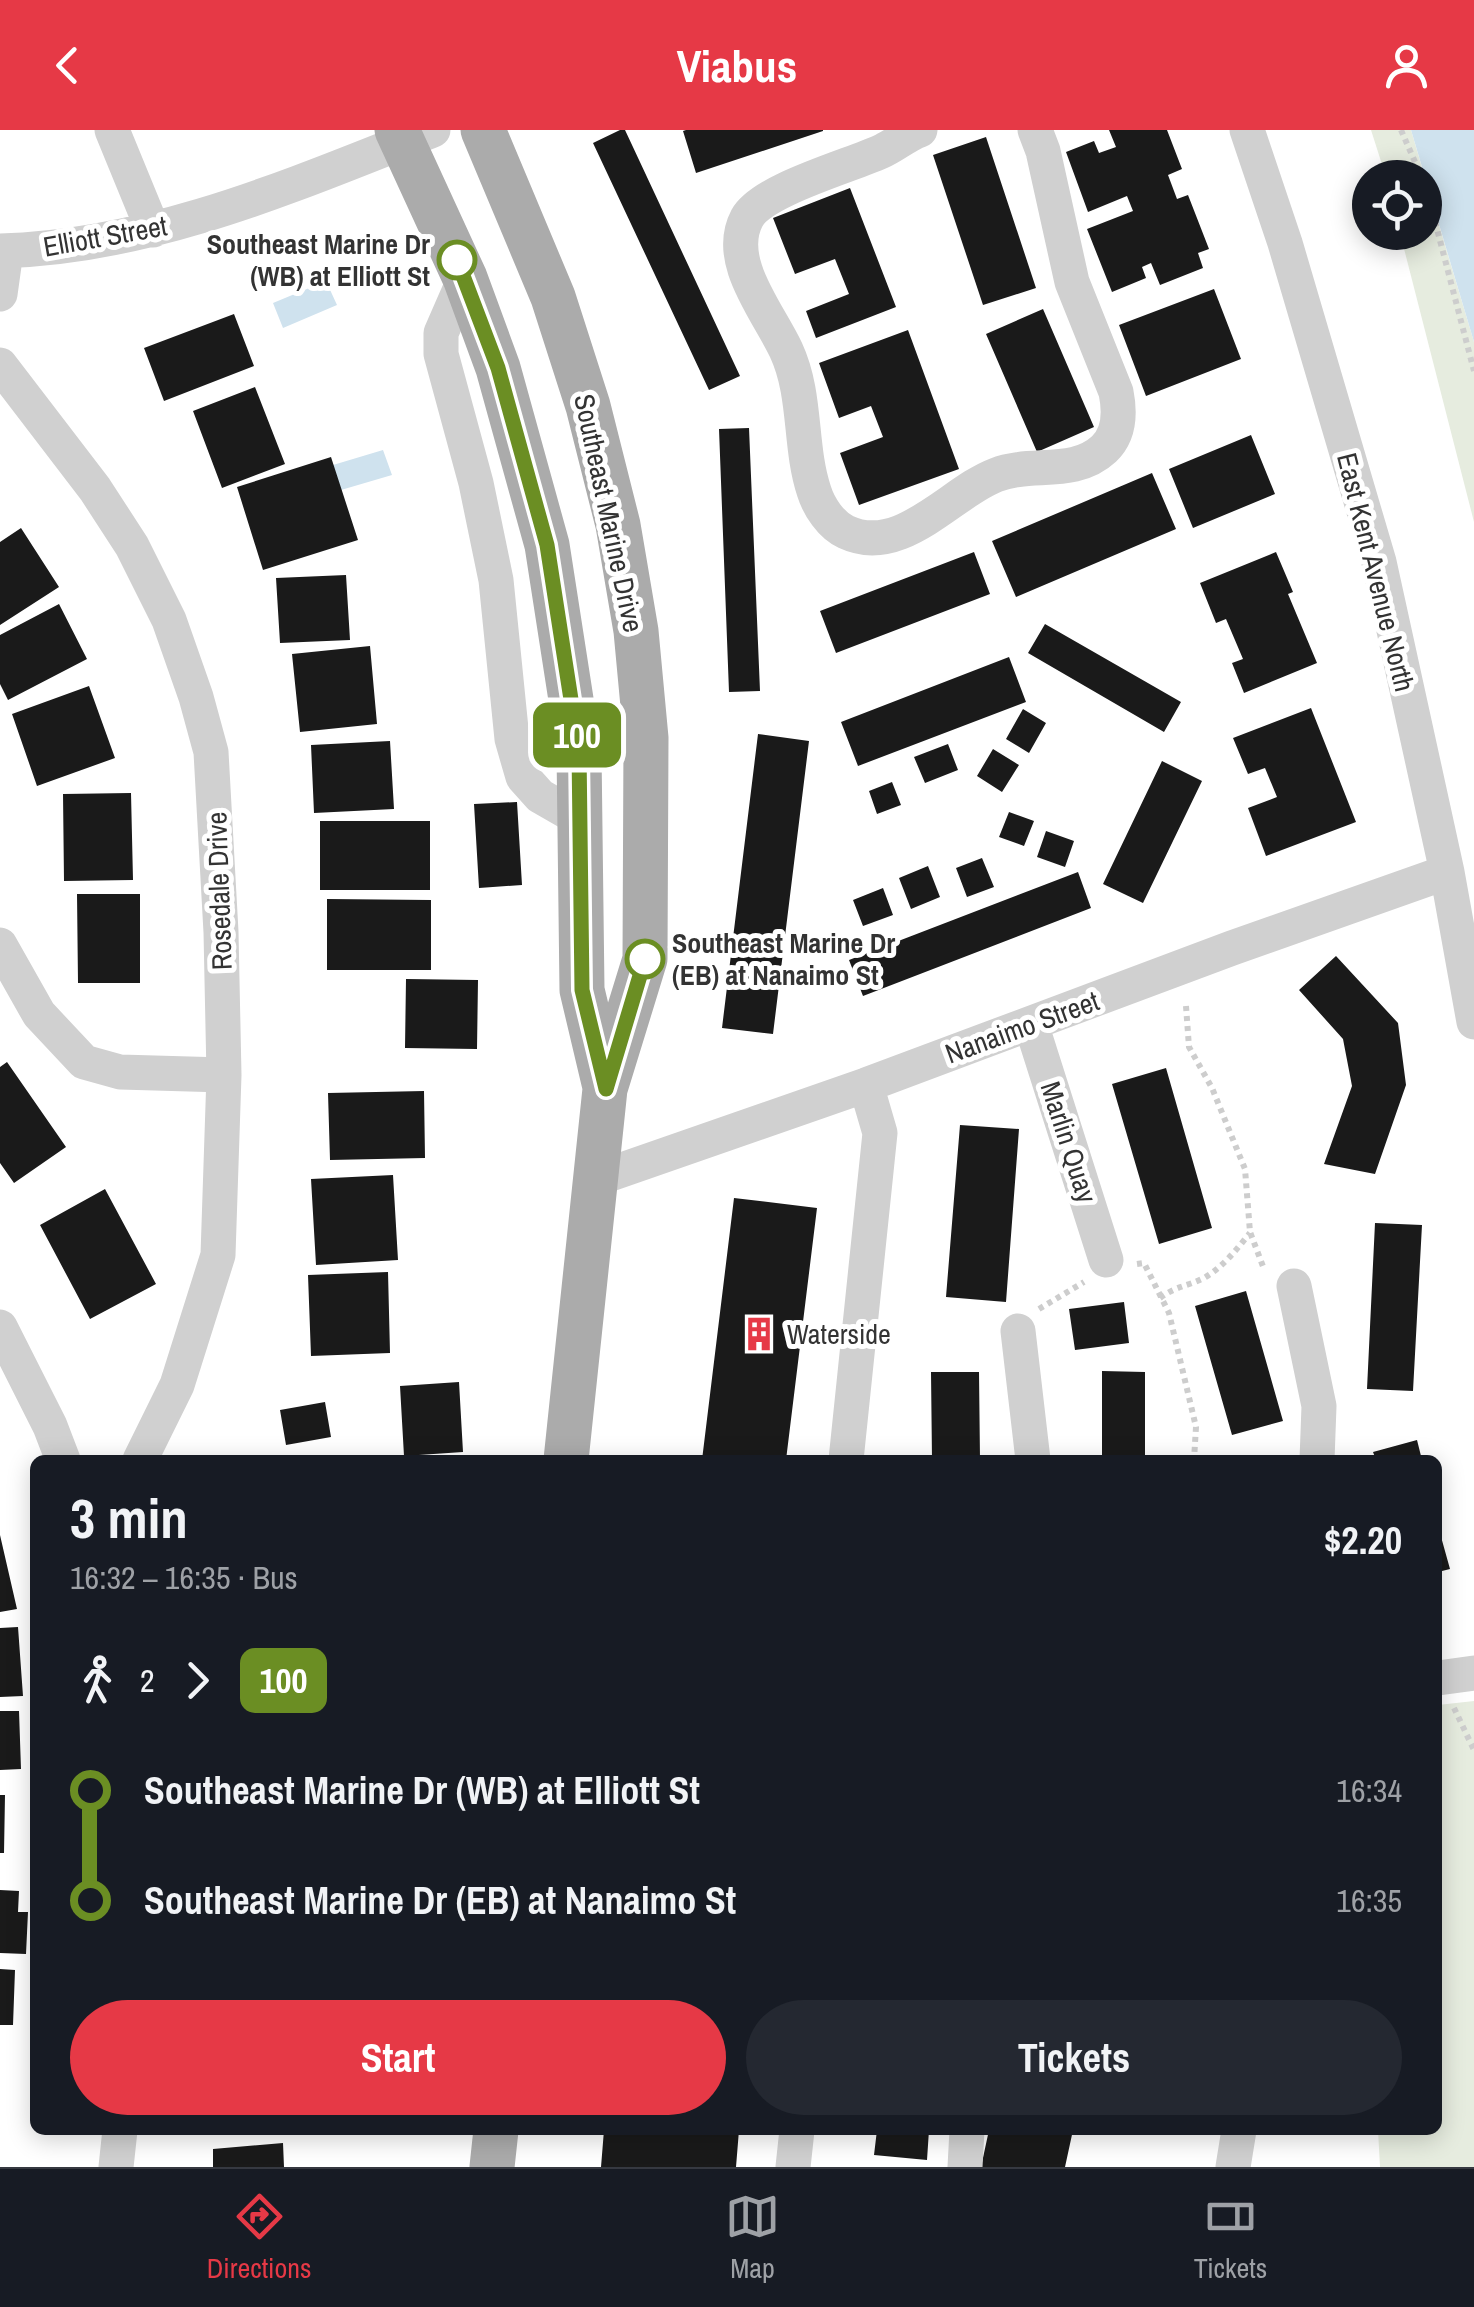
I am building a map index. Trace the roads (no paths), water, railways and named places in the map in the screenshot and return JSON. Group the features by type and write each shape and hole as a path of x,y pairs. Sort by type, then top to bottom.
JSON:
{"main road":[{"name":"Southeast Marine Drive","path":"483,130 553,297 588,406 618,525 636,631 646,738 645,959 606,1089 567,1455"},
{"name":"Southeast Marine Drive","path":"411,134 498,368 547,545 579,751 582,990 606,1089"},
{"path":"492,2167 495,2135"}],"street":[{"path":"112,130 153,230"},
{"path":"920,130 884,151 766,198 745,220 741,240 747,275 788,354 798,382 813,489 833,522 847,533 892,534 918,524 996,474 1074,464 1102,452 1113,439 1119,408 1116,392 1072,282 1035,130"},
{"name":"East Kent Avenue North","path":"1247,130 1379,562 1447,872 1474,1022"},
{"name":"Elliott Street","path":"3,251 153,230 281,191 411,134"},
{"path":"0,294 3,251"},
{"path":"465,278 441,333 441,354 476,483 496,580 512,738 522,777 540,796 580,819"},
{"name":"Rosedale Drive","path":"0,365 96,489 132,546 169,620 210,752 215,793 224,1075 218,1255 178,1385 143,1455"},
{"name":"Nanaimo Street","path":"596,1179 866,1085 1447,872"},
{"path":"0,945 40,1014 84,1062 120,1072 224,1075"},
{"name":"Marlin Quay","path":"1031,1024 1106,1260"},
{"path":"847,1455 880,1133 866,1085"},
{"path":"1294,1286 1319,1406 1317,1455"},
{"path":"0,1327 61,1455"},
{"path":"1018,1332 1033,1455"},
{"path":"1446,1693 1474,1673"},
{"path":"116,2167 119,2135"},
{"path":"793,2167 796,2135"},
{"path":"965,2167 967,2135"},
{"path":"1233,2167 1238,2135"}],"water":[{"path":"1411,130 1474,130 1474,342 1442,234 1442,160 1420,160"},
{"path":"326,281 337,305 283,328 273,303"},
{"path":"383,450 392,475 341,490 333,465"}],"place":[{"name":"Southeast Marine Dr (WB) at Elliott St","path":"457,260"},
{"name":"Southeast Marine Dr (EB) at Nanaimo St","path":"645,959"},
{"name":"Waterside","path":"759,1334"}]}
